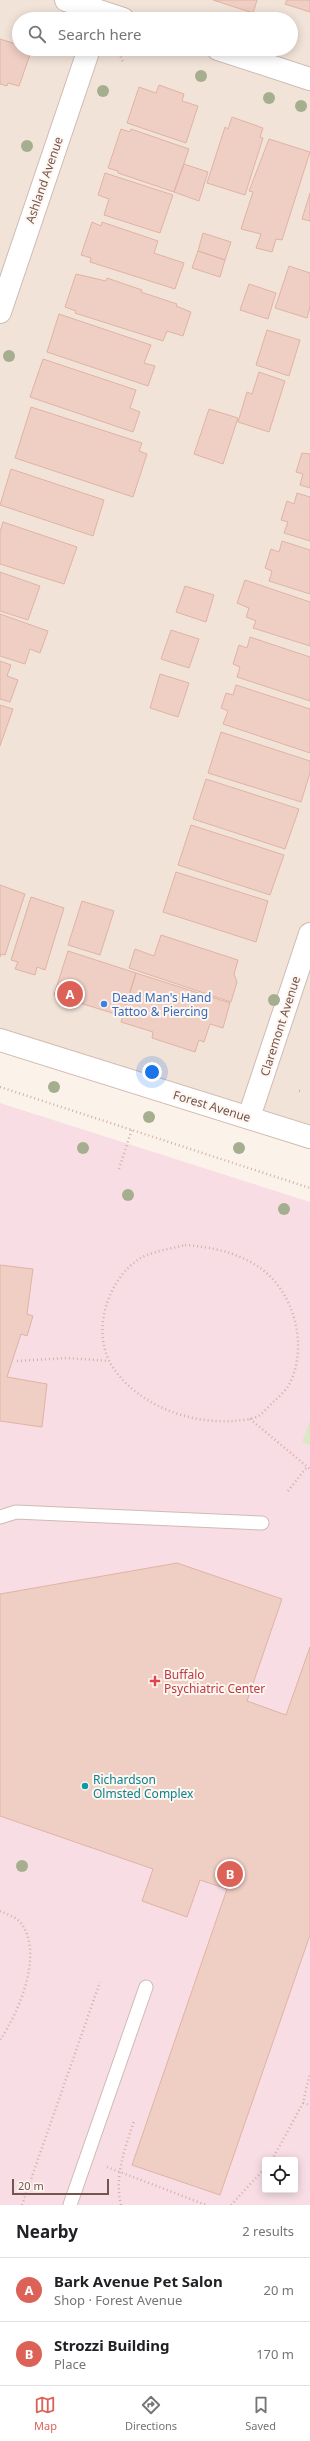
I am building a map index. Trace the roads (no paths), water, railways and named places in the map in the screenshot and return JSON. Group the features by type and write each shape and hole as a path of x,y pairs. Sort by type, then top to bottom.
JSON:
{"street":[{"path":"66,0 102,11"},
{"name":"Ashland Avenue","path":"0,312 87,56"},
{"path":"239,56 310,79"},
{"name":"Claremont Avenue","path":"249,1118 310,934"},
{"name":"Forest Avenue","path":"0,1040 310,1136"}],"lane":[{"path":"0,1517 16,1512 262,1524"},
{"path":"70,2205 146,1987"}],"place":[{"name":"Bark Avenue Pet Salon","path":"70,994"},
{"name":"Dead Man's Hand Tattoo & Piercing","path":"104,1004"},
{"name":"Buffalo Psychiatric Center","path":"155,1681"},
{"name":"Richardson Olmsted Complex","path":"85,1786"},
{"name":"Strozzi Building","path":"230,1874"}]}
